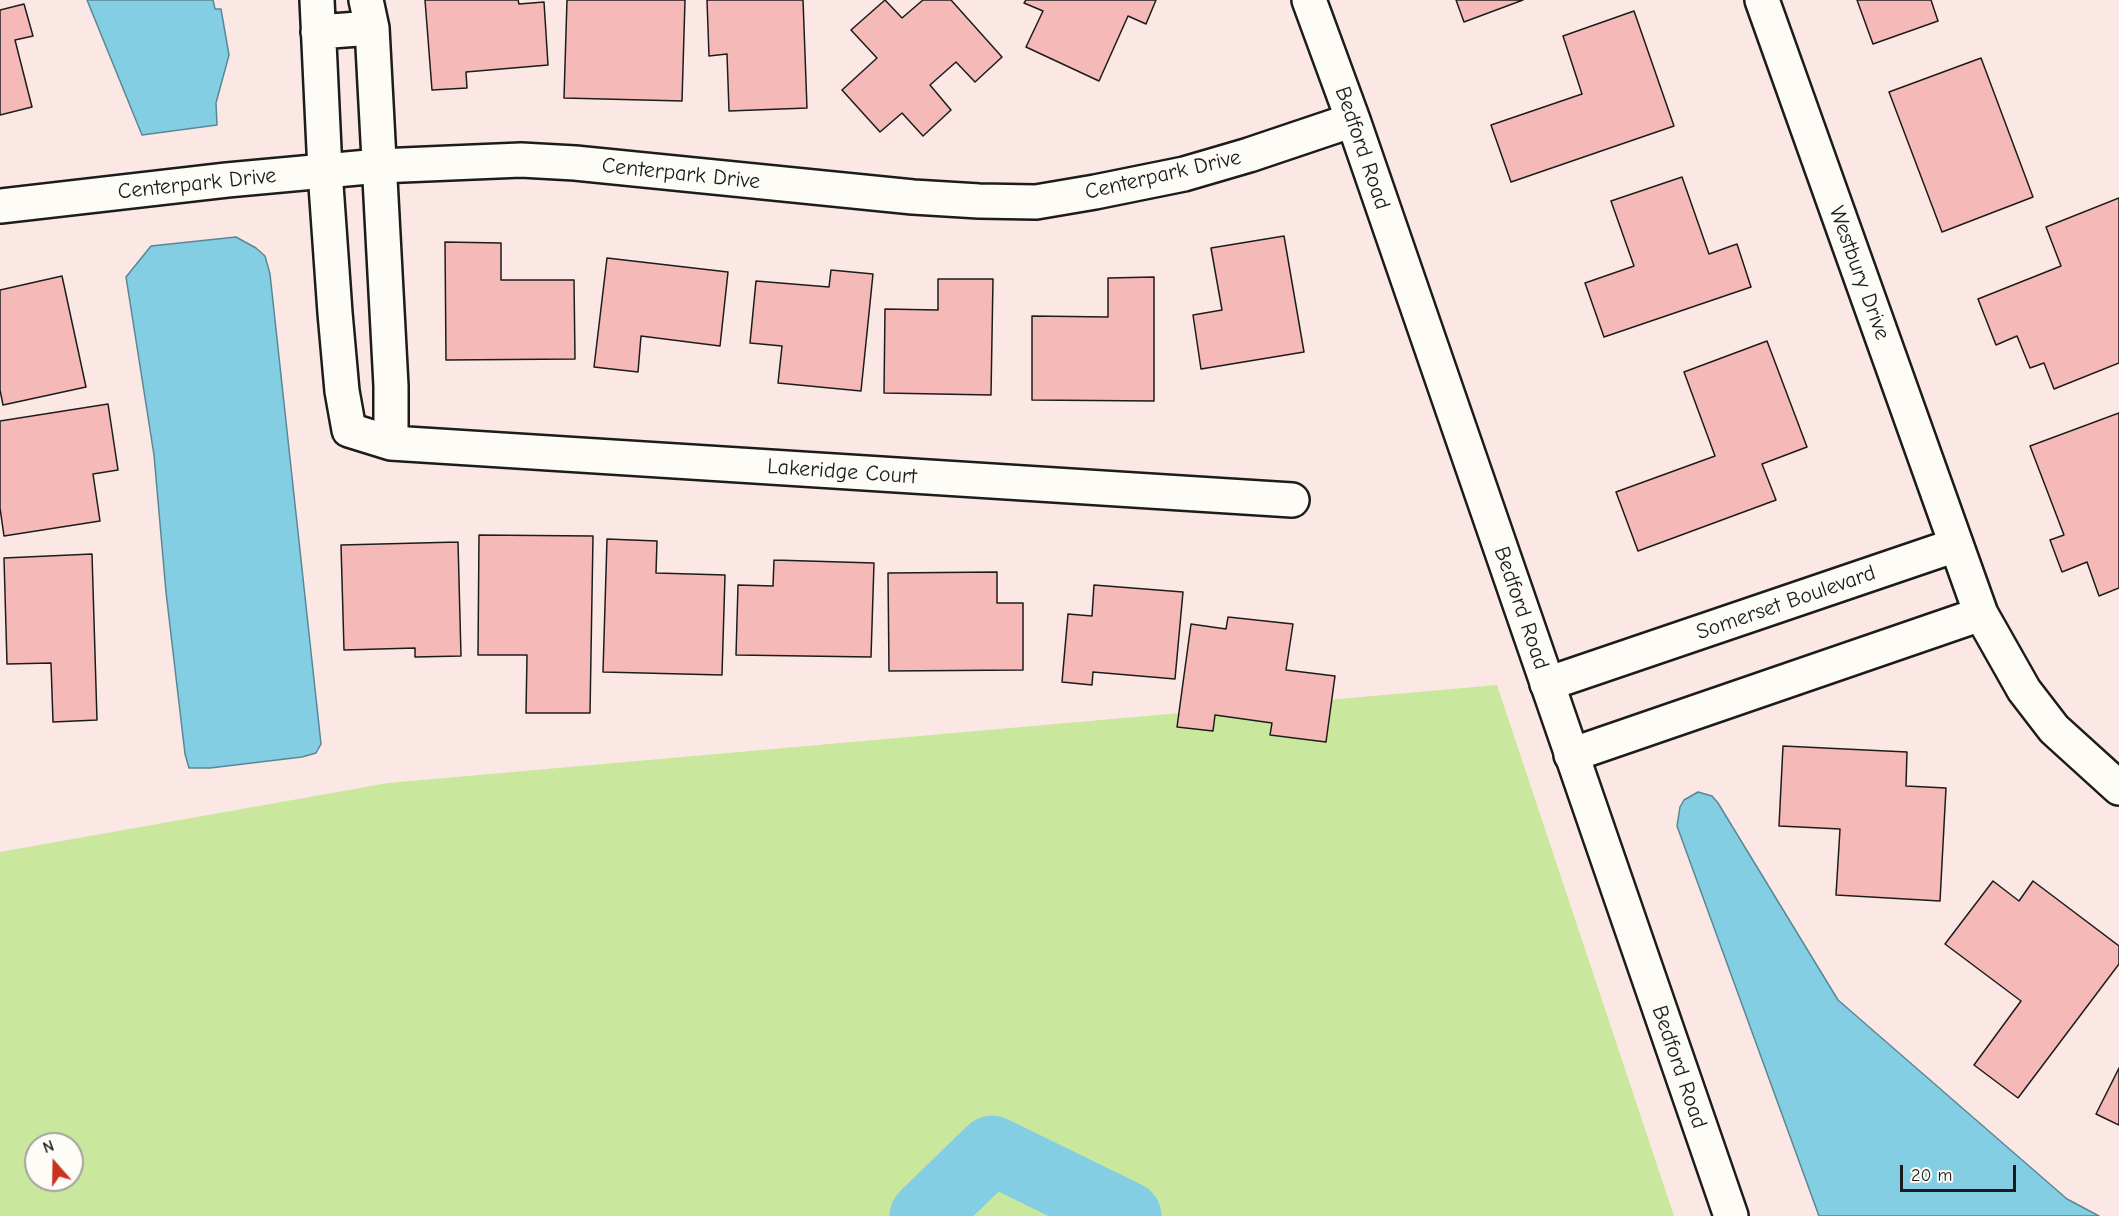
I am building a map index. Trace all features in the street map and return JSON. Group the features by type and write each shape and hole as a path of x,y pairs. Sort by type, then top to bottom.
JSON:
{"street":[{"name":"Lakeridge Court","path":"317,0 325,171 335,313 342,391 349,430 391,443 1292,500"},
{"name":"Bedford Road","path":"1309,0 1353,120 1731,1216"},
{"name":"Westbury Drive","path":"1762,0 1956,546"},
{"path":"318,32 369,14 387,308 391,443"},
{"name":"Centerpark Drive","path":"0,206 227,180 379,166 521,160 575,163 913,197 1036,202 1184,174 1353,120"},
{"path":"335,313 387,308"},
{"path":"1956,546 1981,614 2024,690 2055,729 2119,788"},
{"name":"Somerset Boulevard","path":"1547,684 1956,546"},
{"path":"1571,755 1981,614"}],"green space":[{"path":"1497,685 1674,1216 0,1216 0,852 388,783"}],"water":[{"path":"87,0 213,0 215,9 221,9 229,55 216,103 217,125 142,135"},
{"path":"236,237 265,256 270,274 321,744 316,753 302,757 210,768 189,768 185,754 166,592 154,455 126,277 151,246"},
{"path":"1698,792 1712,796 1718,803 1838,1000 2067,1199 2099,1216 1819,1216 1677,826 1680,807 1684,800"}],"building":[{"path":"425,0 518,0 519,4 544,2 548,65 466,72 467,88 432,90"},
{"path":"567,0 685,0 682,101 564,98"},
{"path":"707,0 803,0 807,108 729,111 727,54 709,56"},
{"path":"885,0 902,18 923,0 951,0 1002,57 975,82 956,62 930,85 951,110 923,136 902,113 880,132 842,90 877,58 851,30"},
{"path":"1026,0 1156,0 1146,24 1128,16 1099,81 1026,47 1043,11 1024,3"},
{"path":"1456,0 1523,0 1464,22"},
{"path":"1857,0 1931,0 1938,21 1873,44"},
{"path":"24,4 33,36 15,40 32,107 0,115 0,10"},
{"path":"1634,11 1674,126 1511,182 1491,125 1582,94 1563,36"},
{"path":"1981,58 2033,197 1942,232 1889,92"},
{"path":"1682,177 1709,254 1737,244 1751,287 1604,337 1585,283 1634,266 1611,201"},
{"path":"2119,198 2119,363 2054,389 2044,363 2030,368 2017,336 1996,345 1978,299 2061,266 2046,227"},
{"path":"1284,236 1304,352 1201,369 1193,315 1222,310 1211,248"},
{"path":"445,242 501,243 501,280 574,280 575,359 446,360"},
{"path":"607,258 728,272 720,346 641,336 638,372 594,367"},
{"path":"831,270 873,274 861,391 778,383 782,346 750,343 756,281 829,287"},
{"path":"62,276 86,387 3,405 0,390 0,290"},
{"path":"1154,277 1154,401 1032,400 1032,316 1108,317 1108,278"},
{"path":"938,279 993,279 991,395 884,393 885,309 938,310"},
{"path":"1767,341 1807,447 1762,464 1776,500 1638,551 1616,492 1715,456 1684,372"},
{"path":"108,404 118,470 93,474 100,521 4,536 0,508 0,421"},
{"path":"2119,413 2119,588 2099,596 2087,562 2062,572 2050,540 2064,535 2030,446"},
{"path":"479,535 593,536 590,713 526,713 527,655 478,655"},
{"path":"607,539 657,541 656,573 725,575 722,675 603,672"},
{"path":"458,542 461,656 415,657 415,648 344,650 341,545"},
{"path":"92,554 97,720 53,722 51,663 7,664 4,558"},
{"path":"774,560 874,563 871,657 736,655 738,585 773,586"},
{"path":"997,572 997,603 1023,603 1023,670 889,671 888,573"},
{"path":"1094,585 1183,592 1175,679 1093,672 1092,685 1062,682 1068,614 1092,616"},
{"path":"1228,617 1293,624 1286,670 1335,676 1326,742 1270,735 1272,723 1215,715 1213,731 1177,727 1191,624 1226,629"},
{"path":"1783,746 1907,752 1906,786 1946,788 1940,901 1836,895 1840,829 1779,826"},
{"path":"1993,881 2019,901 2033,881 2119,946 2119,964 2018,1098 1974,1065 2021,1001 1945,944"},
{"path":"2119,1068 2119,1125 2096,1114"}],"waterway":[{"path":"924,1216 992,1150 1127,1216"}]}
